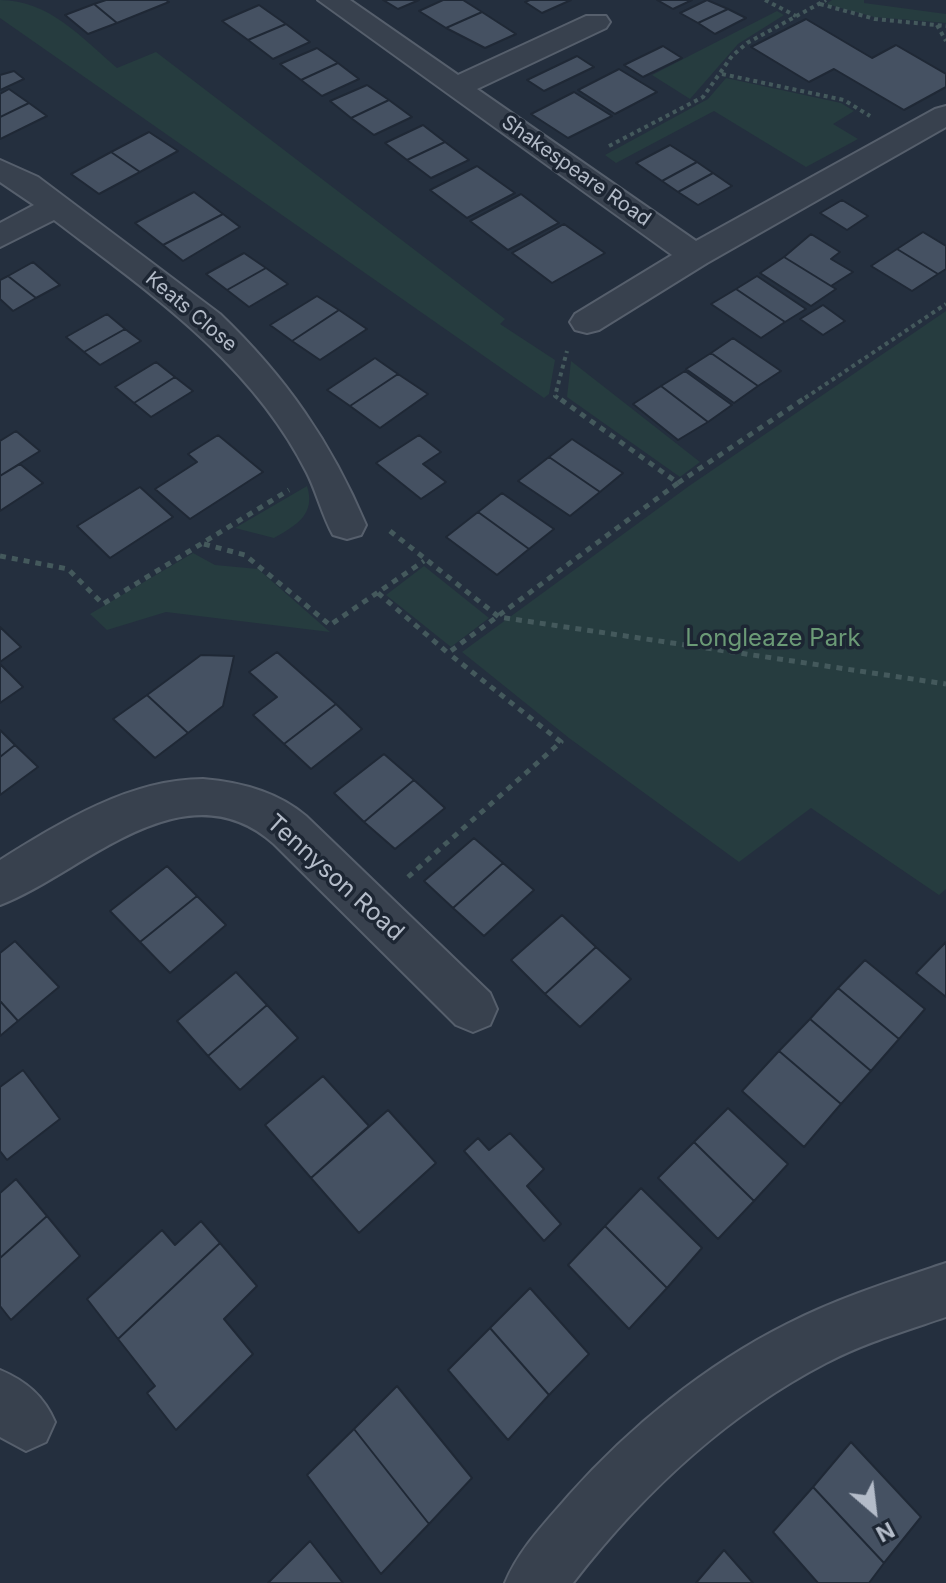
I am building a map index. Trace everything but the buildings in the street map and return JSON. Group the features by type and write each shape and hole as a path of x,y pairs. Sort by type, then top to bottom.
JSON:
{"street":[{"name":"Shakespeare Road","path":"332,0 576,169 695,256"},
{"path":"455,88 596,22"},
{"path":"587,322 695,256 946,115"},
{"name":"Keats Close","path":"0,169 56,206 208,322 235,348 264,380 324,469 347,525"},
{"path":"0,237 56,206"},
{"name":"Tennyson Road","path":"0,884 57,848 117,819 183,799 215,800 272,816 373,908 473,1009"},
{"path":"535,1583 577,1526 664,1440 756,1373 851,1322 946,1290"}],"path":[{"path":"765,0 796,16"},
{"path":"576,169 600,151 703,97 732,56 747,43 826,0"},
{"path":"820,4 875,19 946,26"},
{"path":"937,25 946,41"},
{"path":"722,74 844,100 905,138"},
{"path":"448,653 678,483 946,304"},
{"path":"587,322 560,367 555,396 678,483"},
{"path":"0,556 68,569 103,604 324,469"},
{"path":"203,543 245,555 330,625 424,561 499,617 946,684"},
{"path":"373,908 561,742 378,593"}],"green space":[{"path":"0,0 34,6 49,14 78,33 117,68 156,52 505,319 500,324 555,360 549,394 544,398 0,18"},
{"path":"832,0 864,0 864,3 946,14 946,23 874,17 826,4"},
{"path":"777,11 784,15 738,44 690,99 652,75"},
{"path":"726,78 841,103 854,111 833,124 858,139 806,167 714,111 616,163 605,155 708,99"},
{"name":"Longleaze Park","path":"946,311 946,889 939,895 811,808 739,862 569,738 462,652 689,486"},
{"path":"571,361 700,462 680,477 567,397"},
{"path":"307,486 307,511 297,523 274,538 235,528"},
{"path":"193,553 215,565 258,569 330,632 166,612 107,630 90,614"},
{"path":"424,566 489,618 451,647 386,595"}]}
